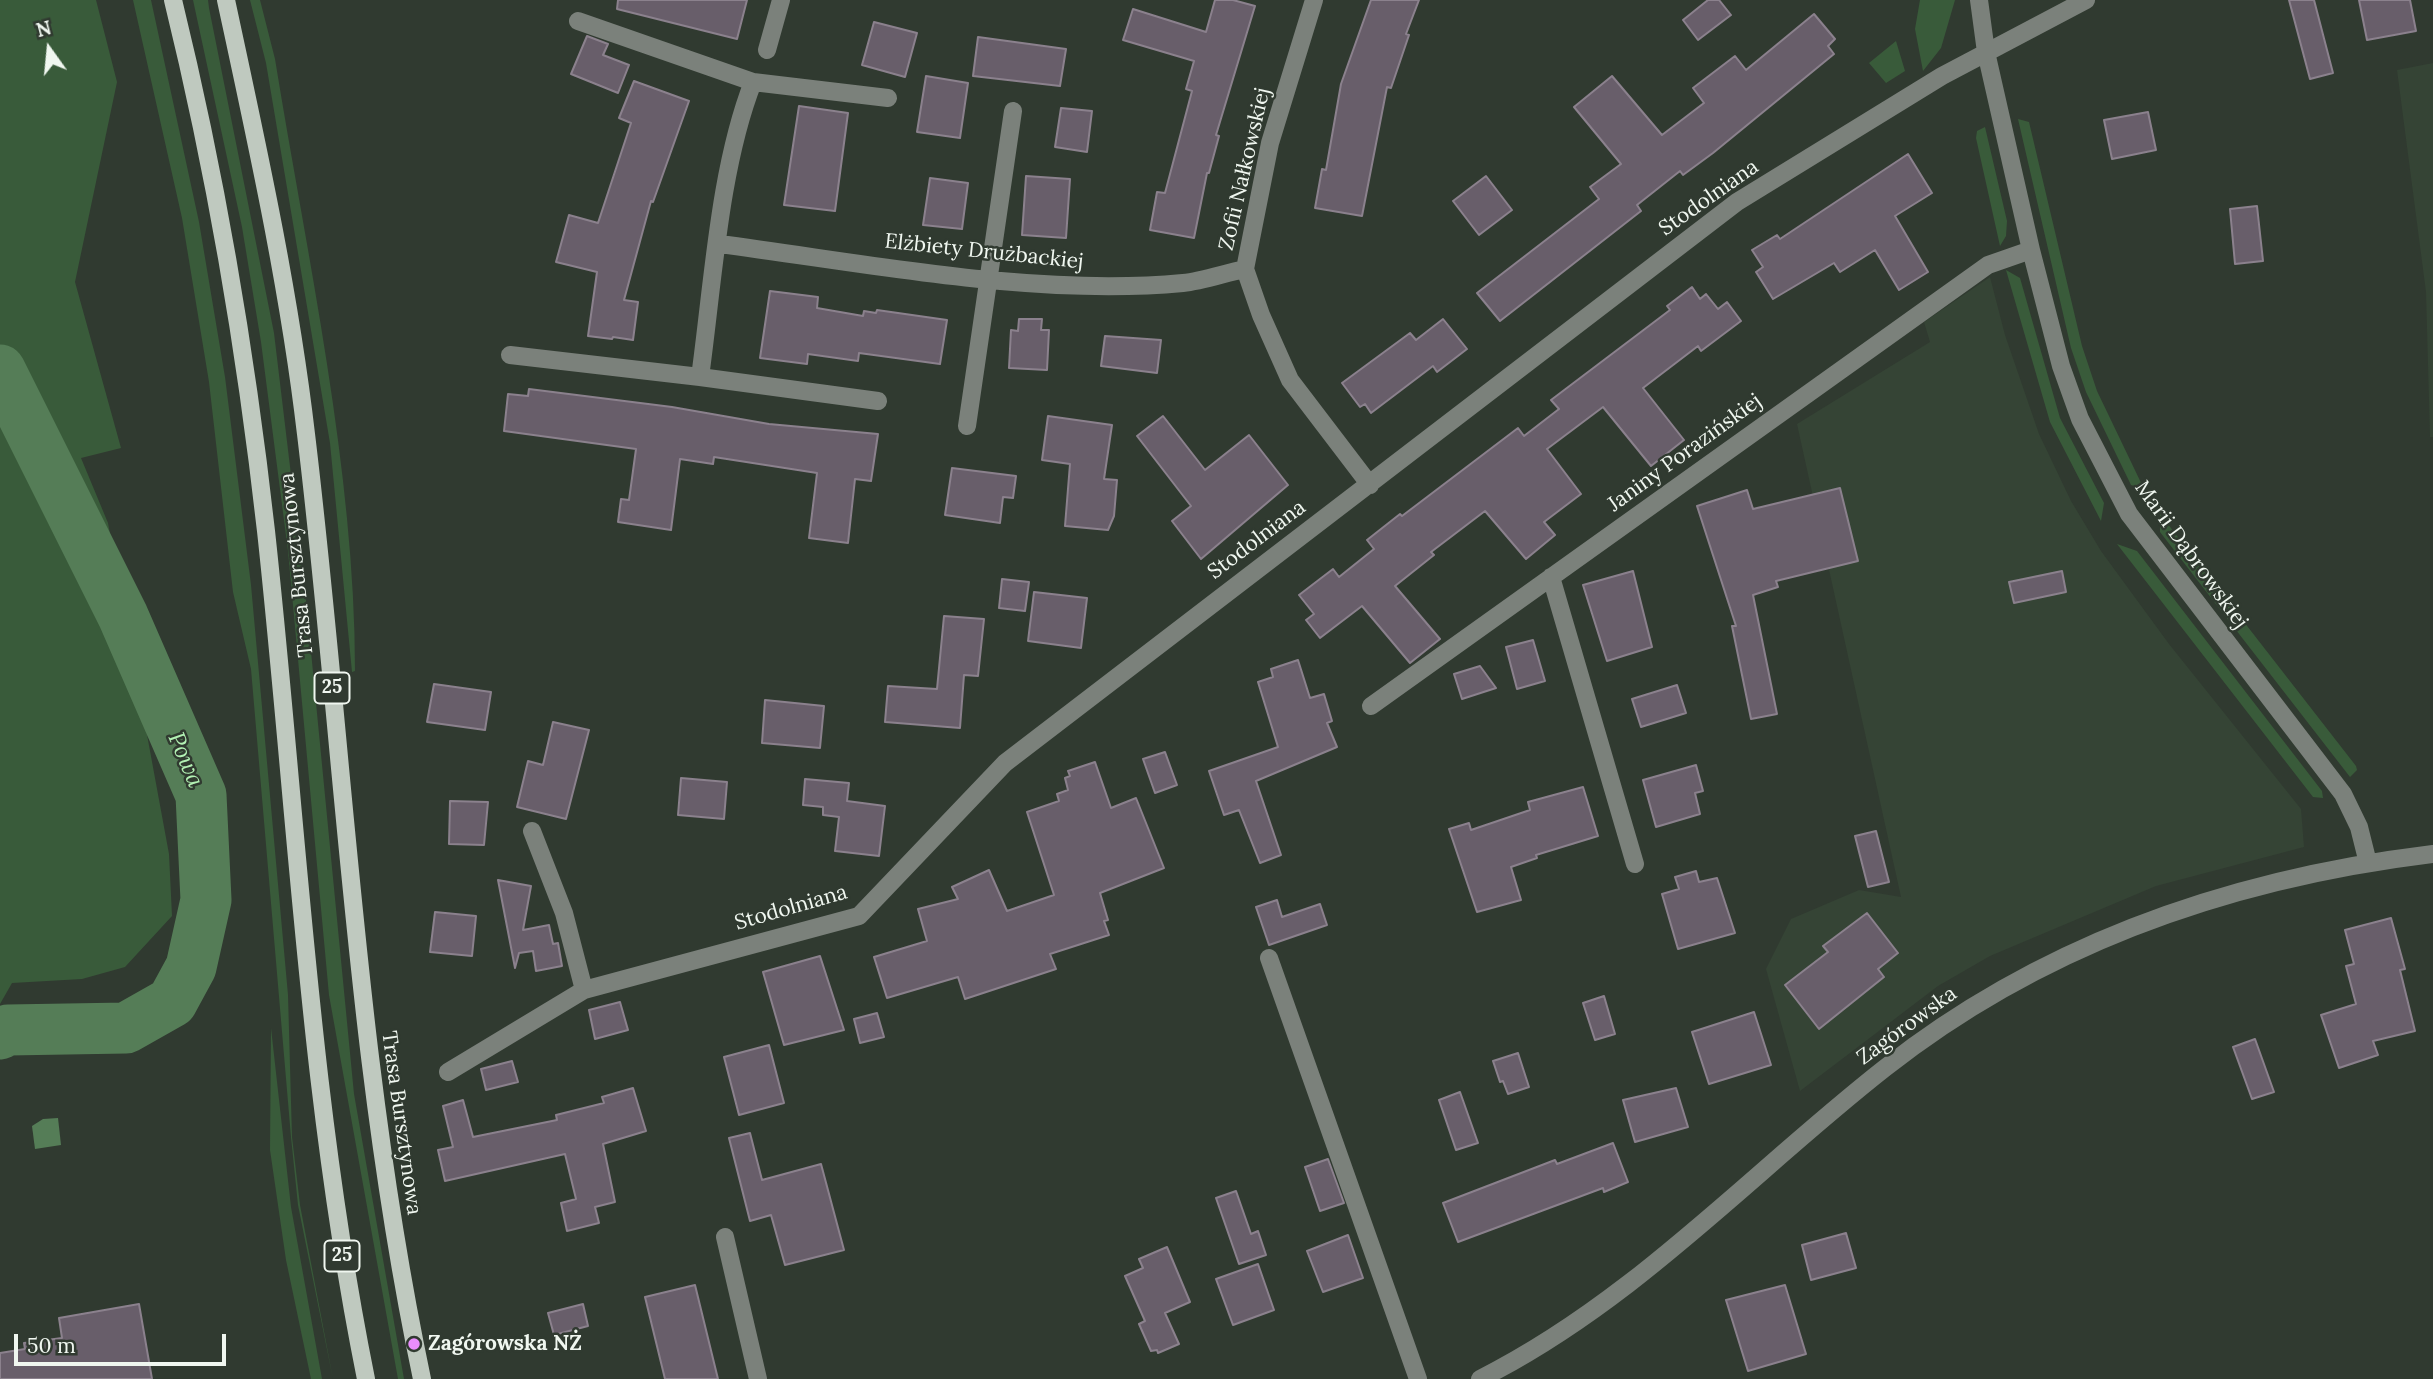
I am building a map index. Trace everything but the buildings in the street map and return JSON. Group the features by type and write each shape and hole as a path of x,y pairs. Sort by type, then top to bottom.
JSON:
{"main road":[{"name":"Trasa Bursztynowa","path":"173,0 221,223 251,405 323,1132 366,1379"},
{"name":"Trasa Bursztynowa","path":"226,0 268,200 306,431 367,1053 388,1201 422,1379"}],"street":[{"path":"767,50 781,0"},
{"name":"Zofii Nałkowskiej","path":"1314,0 1270,144 1245,269 1290,380 1370,485"},
{"name":"Marii Dąbrowskiej","path":"1979,0 1986,51 2031,250 2061,366 2080,419 2129,514 2343,794 2359,827 2368,863"},
{"name":"Stodolniana","path":"448,1072 584,990 859,916 1005,763 1737,202 1986,51 2086,0"},
{"path":"578,21 753,82 888,98"},
{"path":"700,377 729,162 741,111 753,82"},
{"path":"967,426 1013,111"},
{"name":"Elżbiety Drużbackiej","path":"719,244 989,278 1098,286 1185,283 1245,269"},
{"name":"Janiny Porazińskiej","path":"1371,706 1988,265 2031,250"},
{"path":"510,355 878,401"},
{"path":"1551,577 1636,864"},
{"path":"532,831 564,913 584,990"},
{"name":"Zagórowska","path":"1480,1379 1553,1337 1653,1266 1885,1068 1993,994 2081,948 2195,904 2302,874 2433,854"},
{"path":"1269,958 1418,1379"},
{"path":"725,1237 758,1379"}],"shaded area":[{"path":"0,0 96,0 117,82 75,282 121,448 81,458 108,523 169,854 172,916 125,967 82,979 12,983 0,1004"},
{"path":"133,0 151,0 199,222 225,377 251,585 288,995 292,1137 300,1205 333,1379 298,1205 291,1137 251,669 233,592 209,382 182,218"},
{"path":"193,0 208,0 274,333 306,600 354,1094 404,1379 398,1379 329,995 288,551 261,342 242,227"},
{"path":"250,0 260,0 275,59 327,364 347,518 353,595 355,671 352,672 330,443 266,63"},
{"path":"1920,0 1955,0 1941,48 1923,71 1915,29"},
{"path":"1896,41 1905,71 1886,83 1869,63"},
{"path":"2433,63 2433,437 2430,437 2426,292 2397,70"},
{"path":"2018,119 2029,122 2082,346 2097,391 2144,489 2131,485 2086,392 2071,348"},
{"path":"1985,127 2007,221 2006,236 2000,246 1976,138 1977,131"},
{"path":"2006,270 2020,278 2060,418 2104,503 2101,521 2050,422"},
{"path":"1990,277 2005,335 2039,434 2071,501 2101,551 2169,644 2301,809 2304,847 2156,886 1990,956 1938,986 1800,1091 1766,969 1791,919 1859,890 1901,897 1797,424 1930,342 1924,322"},
{"path":"2160,514 2356,766 2357,770 2350,777 2160,532"},
{"path":"2117,544 2137,551 2322,791 2323,798 2313,797"},
{"path":"271,1028 291,1207 322,1379 311,1379 286,1260 270,1150"},
{"path":"58,1118 61,1145 35,1149 32,1126 43,1119"}],"waterway":[{"name":"Powa","path":"0,370 123,616 201,795 206,900 191,967 172,1002 126,1028 8,1030 0,1034"}],"place":[{"name":"Zagórowska NŻ","path":"414,1344"}]}
